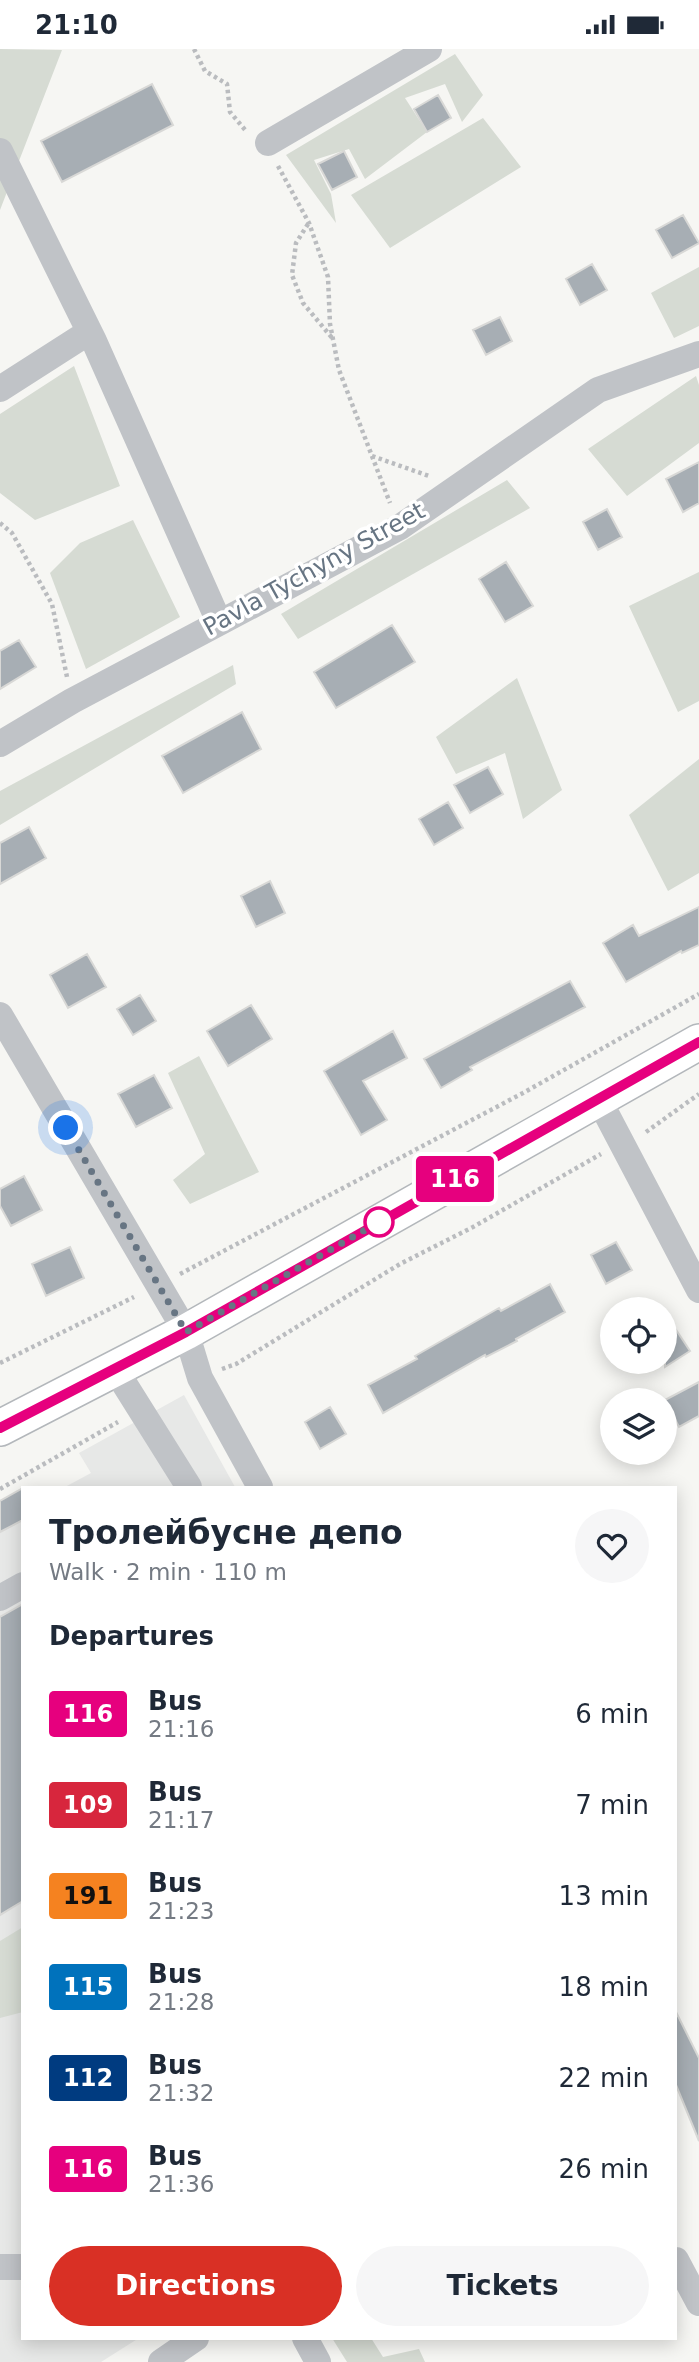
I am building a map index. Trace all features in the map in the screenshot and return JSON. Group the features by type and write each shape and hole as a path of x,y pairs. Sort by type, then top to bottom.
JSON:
{"main road":[{"path":"0,1428 186,1332 699,1042"}],"street":[{"path":"268,143 429,49"},
{"path":"0,151 89,332 219,622"},
{"path":"0,389 89,332"},
{"name":"Pavla Tychyny Street","path":"0,744 72,701 400,527 598,390 699,354"},
{"path":"0,1015 186,1332 200,1378 259,1486"},
{"path":"598,1098 699,1290"},
{"path":"115,1369 188,1486"},
{"path":"0,1598 21,1586"},
{"path":"677,2262 699,2304"},
{"path":"0,2267 21,2267"},
{"path":"161,2362 193,2340"},
{"path":"306,2340 318,2362"}],"path":[{"path":"194,49 205,71 227,84 230,112 246,131 268,143 309,223 328,277 330,324 339,370 400,527"},
{"path":"309,223 296,243 292,275 303,303 333,339"},
{"path":"372,456 427,475 455,489"},
{"path":"0,523 12,533 52,604 72,701"},
{"path":"0,1363 157,1286 523,1093 699,994"},
{"path":"200,1378 236,1364 400,1264 473,1227 621,1143 639,1137 699,1094"},
{"path":"0,1489 140,1409"}],"shaded area":[{"path":"0,49 62,50 0,210"},
{"path":"455,54 483,95 462,122 445,84 405,98 427,132 365,179 349,149 314,160 331,194 336,223 286,155"},
{"path":"483,118 521,167 390,248 351,195"},
{"path":"699,267 699,326 674,338 651,293"},
{"path":"74,366 120,486 35,520 0,493 0,414"},
{"path":"696,376 699,385 699,443 627,496 588,449"},
{"path":"507,480 530,508 298,639 281,614"},
{"path":"133,520 180,617 86,669 50,573 80,543"},
{"path":"699,572 699,701 678,712 629,606"},
{"path":"233,665 236,684 0,825 0,791"},
{"path":"517,678 562,790 523,819 505,753 456,774 436,737"},
{"path":"699,759 699,873 668,891 629,815"},
{"path":"199,1056 259,1172 190,1204 173,1180 205,1154 168,1073"},
{"path":"184,1395 234,1486 67,1486 91,1473 79,1453"},
{"path":"21,1515 21,2340 136,2340 101,2362 0,2362 0,1529"},
{"path":"21,1928 21,2013 0,2018 0,1941"},
{"path":"333,2340 372,2340 383,2357 419,2349 425,2362 347,2362"}],"building":[{"path":"152,84 173,125 62,182 41,141"},
{"path":"438,95 451,118 427,132 414,109"},
{"path":"344,151 357,177 332,190 318,164"},
{"path":"683,215 699,243 672,258 656,230"},
{"path":"592,264 607,290 580,305 566,279"},
{"path":"500,317 512,341 486,355 473,330"},
{"path":"699,462 699,503 683,512 666,479"},
{"path":"607,509 622,537 598,550 583,522"},
{"path":"506,562 533,606 505,622 479,579"},
{"path":"392,625 415,662 336,708 314,672"},
{"path":"19,640 36,667 0,689 0,651"},
{"path":"242,712 261,749 183,793 162,756"},
{"path":"488,767 503,794 470,813 454,785"},
{"path":"448,802 463,828 434,845 419,819"},
{"path":"29,827 46,858 0,884 0,843"},
{"path":"270,881 285,913 256,927 241,896"},
{"path":"699,907 699,945 682,953 681,951 626,982 603,943 633,925 639,936"},
{"path":"87,954 106,987 68,1008 50,975"},
{"path":"570,981 585,1007 470,1067 472,1070 441,1088 424,1059"},
{"path":"140,995 156,1021 133,1035 117,1009"},
{"path":"251,1005 272,1039 228,1066 207,1031"},
{"path":"393,1031 407,1058 363,1081 387,1120 361,1135 324,1071"},
{"path":"154,1075 172,1108 136,1127 118,1094"},
{"path":"24,1176 42,1210 11,1226 0,1206 0,1189"},
{"path":"616,1242 632,1270 606,1284 591,1255"},
{"path":"70,1247 84,1278 46,1296 32,1264"},
{"path":"550,1284 565,1312 383,1413 368,1385 417,1359 415,1356 499,1308 501,1311"},
{"path":"677,1331 690,1351 677,1359"},
{"path":"699,1382 699,1416 679,1427 677,1423 677,1394"},
{"path":"330,1407 346,1434 320,1449 305,1422"},
{"path":"21,1489 21,1521 0,1532 0,1501"},
{"path":"21,1605 21,1902 0,1915 0,1617"},
{"path":"677,2014 699,2058 699,2141 677,2087"}],"bus line":[{"name":"116","path":"0,1428 186,1332 699,1042"}],"route":[{"path":"66,1128 186,1332 379,1222"}]}
